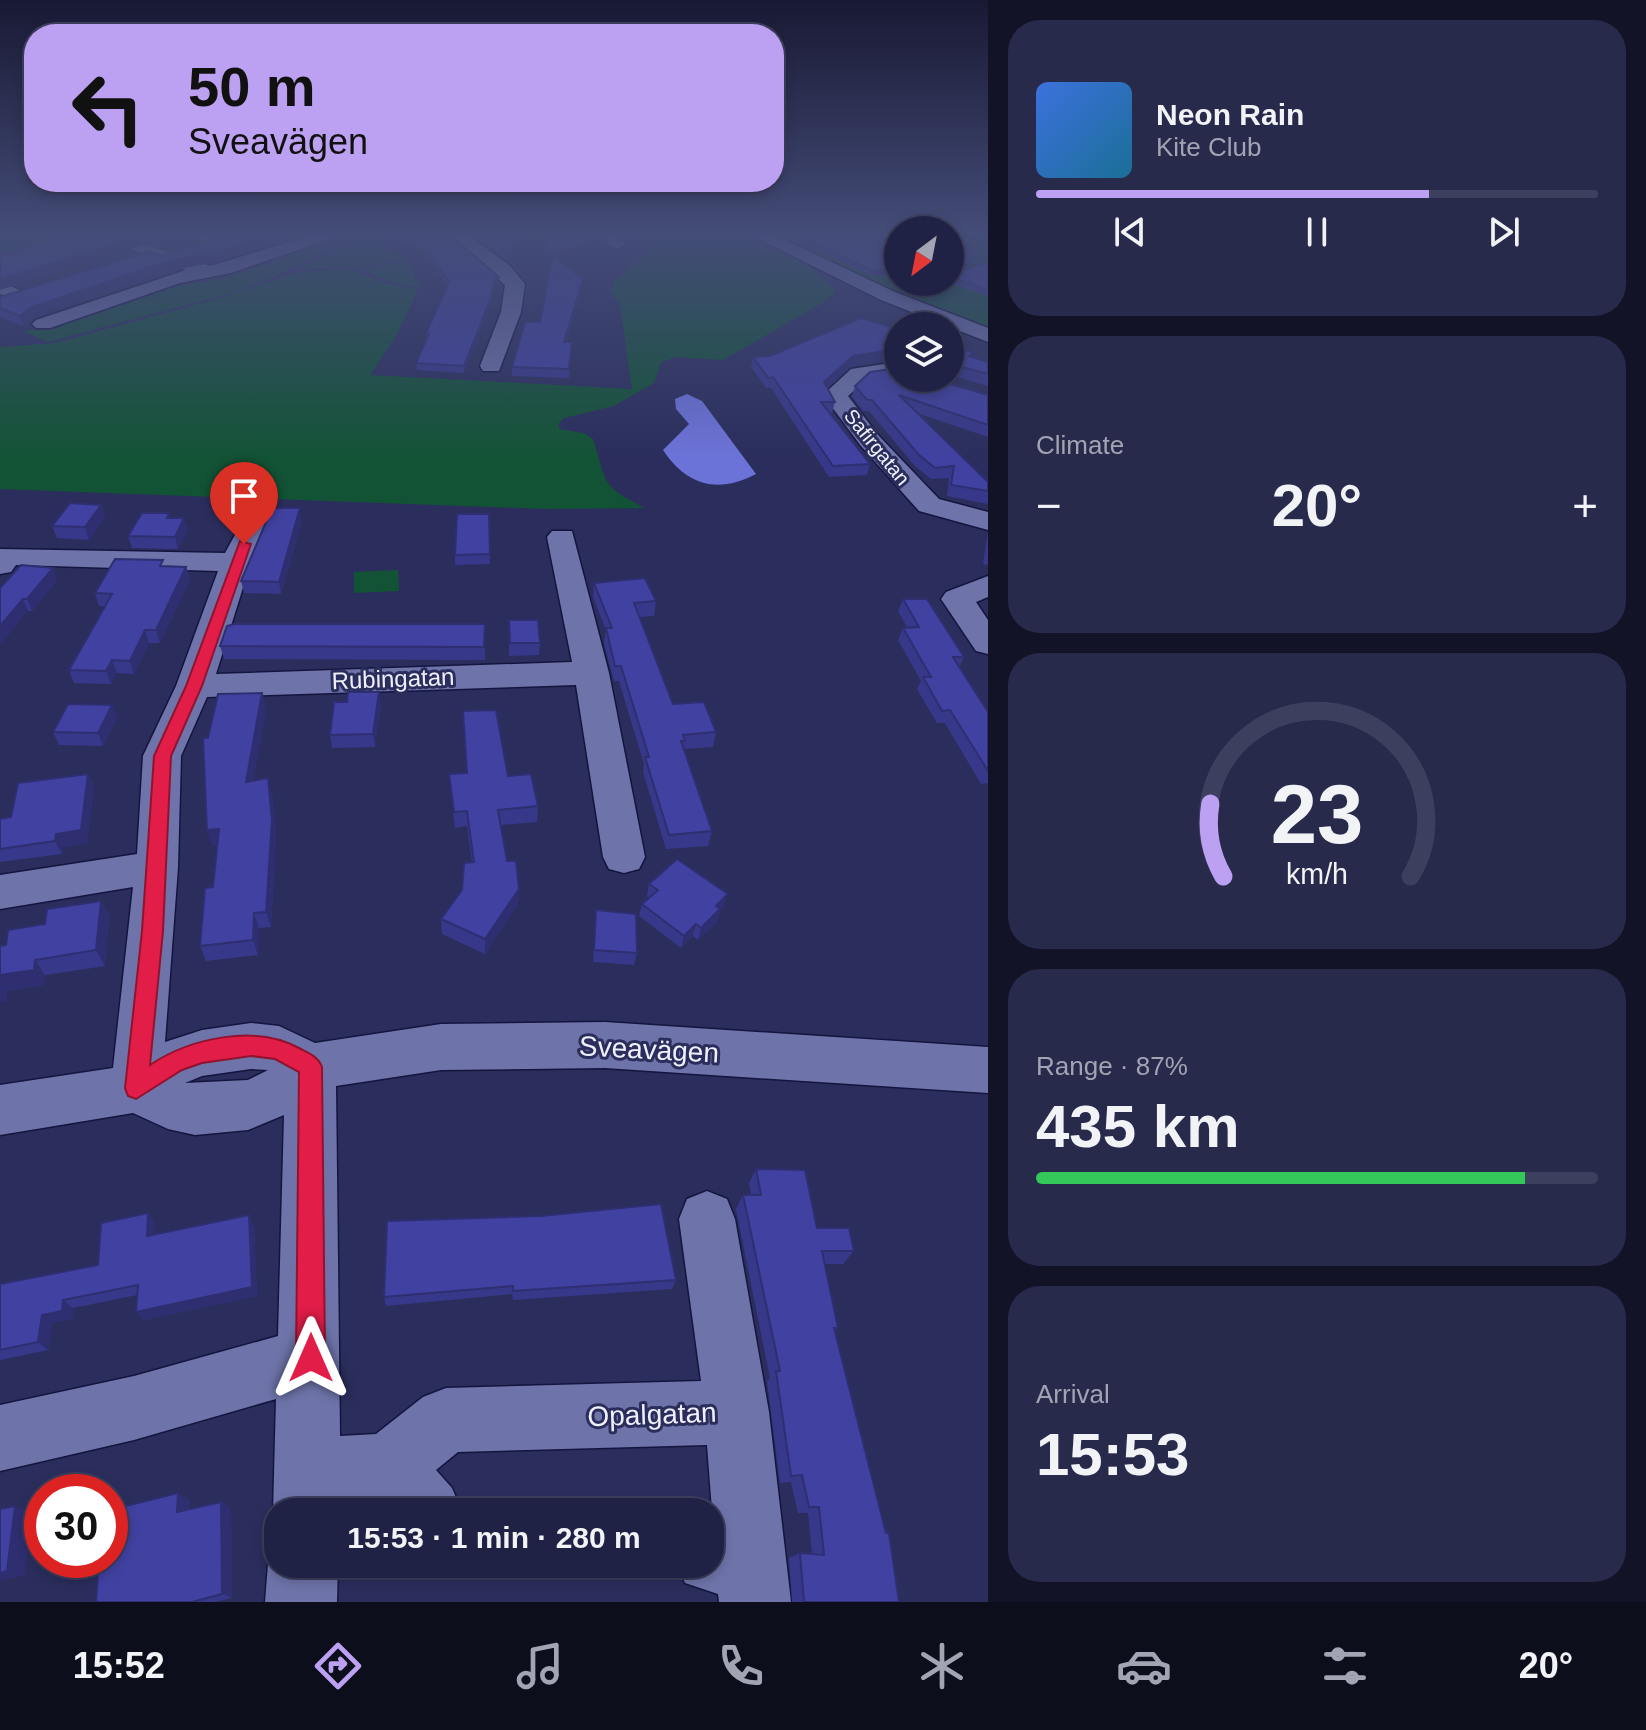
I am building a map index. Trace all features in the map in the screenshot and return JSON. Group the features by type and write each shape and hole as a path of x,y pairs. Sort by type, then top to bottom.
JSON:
{"street":[{"path":"43,324 87,309"},
{"path":"491,366 511,309"},
{"path":"920,309 988,336"},
{"name":"Safirgatan","path":"884,371 859,374 835,395 870,441 929,505 988,521"},
{"path":"136,1088 157,867 162,756 194,686 236,562 253,526"},
{"path":"562,537 592,673 624,857"},
{"path":"0,565 8,556 236,562"},
{"path":"988,585 957,599 988,644"},
{"name":"Rubingatan","path":"194,686 592,673"},
{"path":"0,892 157,867"},
{"name":"Sveavägen","path":"311,1067 441,1047 605,1045 988,1070"},
{"path":"0,1110 136,1088 168,1104 195,1110 248,1105 279,1093 311,1067"},
{"name":"Opalgatan","path":"311,1067 308,1492 408,1489 446,1420 737,1412 707,1219"},
{"path":"0,1438 134,1408 311,1358"},
{"path":"737,1412 739,1575"},
{"path":"301,1602 302,1578"}],"green space":[{"path":"112,309 172,309 48,342 23,331 54,329 68,318 76,321"},
{"path":"181,309 409,309 396,336 370,375 632,389 621,309 812,309 723,360 676,357 661,362 654,383 614,406 564,418 558,424 560,429 584,433 593,439 608,482 620,494 645,508 546,509 0,489 0,347 55,343"},
{"path":"933,309 988,309 988,328 964,320 964,312"},
{"path":"398,570 399,591 354,593 354,572"}],"shaded area":[{"path":"687,394 702,401 756,474 729,484 716,485 693,479 672,462 663,450 689,424 676,409 675,399"}],"building":[{"path":"2,309 30,309 20,316"},
{"path":"437,309 487,309 464,366 416,363 429,334 426,334"},
{"path":"543,309 574,309 564,342 572,342 569,369 512,367 525,322 540,322"},
{"path":"861,318 884,325 884,351 853,356 824,382 835,402 821,402 870,464 833,466 773,377 768,378 753,357 770,356"},
{"path":"964,349 975,353 969,356 988,362 988,374 964,368"},
{"path":"884,370 884,392 964,392 964,388 988,395 988,425 899,395 988,482 988,491 951,485 954,466 935,468 919,455 872,400 867,400 855,386 870,372"},
{"path":"70,503 101,505 85,527 52,526"},
{"path":"272,508 300,508 279,582 241,581"},
{"path":"142,513 169,513 167,518 184,518 175,537 128,536"},
{"path":"457,514 489,514 490,554 455,555"},
{"path":"115,559 163,560 160,566 186,567 156,630 145,630 130,661 112,660 106,671 69,670 112,594 95,593"},
{"path":"21,565 53,568 0,626 0,588"},
{"path":"645,578 656,601 634,603 673,704 704,702 716,732 683,735 685,741 681,741 712,831 669,835 621,666 615,666 606,628 612,628 594,583"},
{"path":"903,599 927,599 964,657 953,657 988,712 988,771 950,710 942,711 923,677 931,677 903,628 919,627"},
{"path":"509,620 538,620 540,643 510,643"},
{"path":"485,624 484,647 220,646 227,626"},
{"path":"348,692 379,692 373,734 330,735 334,702 347,702"},
{"path":"262,693 246,782 268,778 272,820 266,912 254,913 253,940 200,946 205,888 213,887 219,829 207,830 203,738 208,738 218,694"},
{"path":"68,704 112,705 98,733 53,732"},
{"path":"496,710 508,776 531,774 538,806 498,810 507,861 516,861 519,889 485,939 441,919 462,890 464,863 474,862 467,811 454,812 449,774 467,773 463,711"},
{"path":"88,774 81,830 56,834 55,841 0,849 0,819 11,817 18,783"},
{"path":"677,859 728,894 716,906 720,909 701,928 696,924 684,936 642,904 658,890 649,884"},
{"path":"101,901 96,950 35,960 34,970 0,975 0,946 6,945 8,930 45,924 47,909"},
{"path":"596,910 636,914 637,953 594,950"},
{"path":"756,1169 805,1170 817,1228 849,1228 854,1251 822,1251 838,1328 834,1328 886,1533 889,1533 899,1602 804,1602 800,1553 824,1555 819,1507 809,1507 802,1475 791,1476 776,1371 780,1371 743,1195 761,1195"},
{"path":"661,1204 676,1280 513,1291 513,1286 384,1297 387,1221 541,1216"},
{"path":"148,1213 147,1236 249,1215 252,1287 136,1312 138,1285 63,1300 62,1311 42,1315 38,1342 0,1350 0,1284 98,1265 101,1223"},
{"path":"178,1493 177,1512 221,1502 222,1594 192,1602 96,1602 98,1578 128,1578 128,1506"},
{"path":"15,1506 7,1571 0,1573 0,1509"}],"route":[{"path":"244,544 194,686 162,756 153,931 136,1088 175,1061 202,1053 251,1046 279,1049 311,1067 311,1358"}]}
